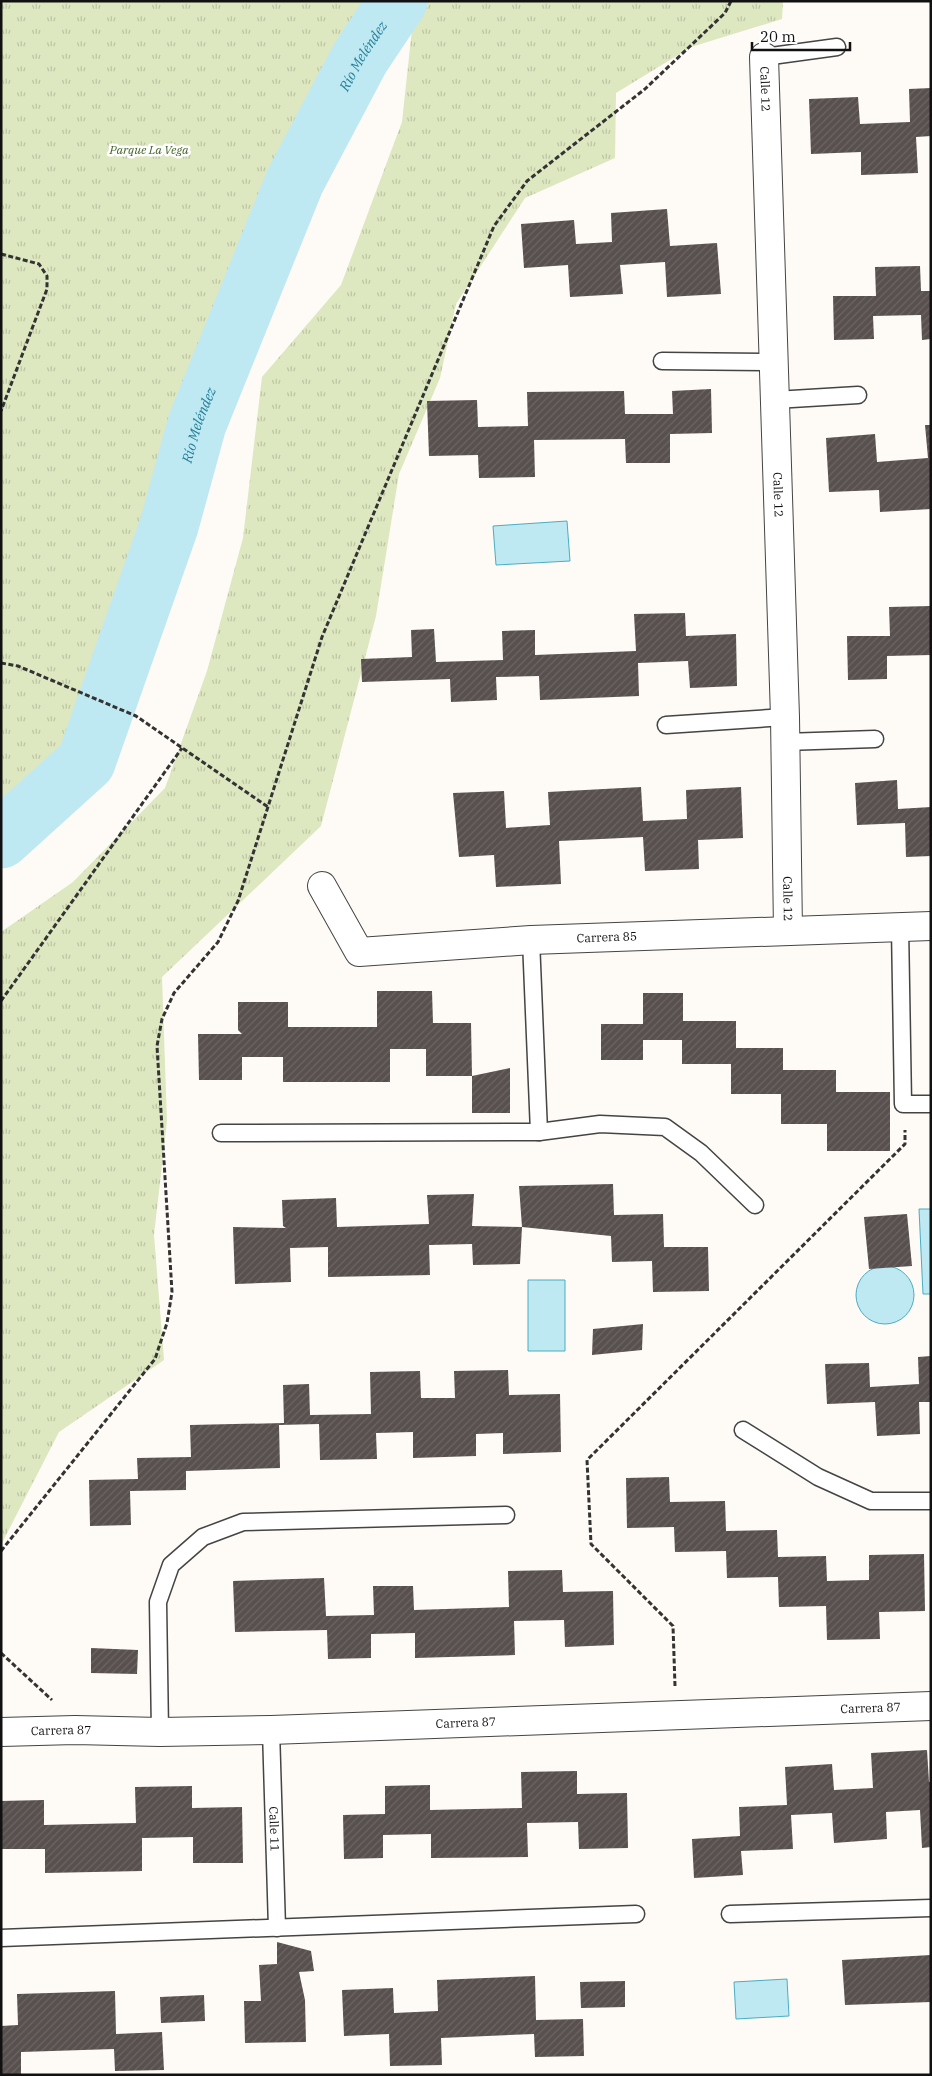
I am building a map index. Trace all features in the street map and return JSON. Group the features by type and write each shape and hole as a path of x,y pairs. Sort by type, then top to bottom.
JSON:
{"street":[{"name":"Calle 12","path":"764,57 785,730 788,931"},
{"name":"Carrera 85","path":"322,886 359,952 531,940 931,926"},
{"name":"Carrera 87","path":"1,1732 270,1730 931,1706"}],"lane":[{"path":"764,57 837,47"},
{"path":"662,361 774,362"},
{"path":"774,400 858,395"},
{"path":"666,725 785,730 875,739"},
{"path":"900,927 903,1104 931,1104"},
{"path":"531,940 539,1132"},
{"path":"222,1133 539,1132 600,1124 665,1127 701,1153 756,1206"},
{"path":"744,1430 818,1477 871,1501 931,1501"},
{"path":"160,1732 158,1602 171,1566 204,1537 243,1522 506,1514"},
{"name":"Calle 11","path":"270,1730 276,1928"},
{"path":"730,1914 931,1908"},
{"path":"1,1938 636,1914"}],"path":[{"path":"1,1551 155,1359 167,1323 172,1292 157,1046 162,1019 174,994 218,942 238,901 322,637 494,226 527,181 645,88 725,13 731,1"},
{"path":"1,254 39,264 47,276 47,289 1,411"},
{"path":"1,663 18,666 136,716 268,808"},
{"path":"1,1001 182,748"},
{"path":"676,1715 673,1626 591,1544 586,1460 905,1144 903,1104"},
{"path":"1,1652 58,1706 75,1730"}],"green space":[{"name":"Parque La Vega","path":"1,1 398,1 360,58 295,181 197,424 169,526 86,762 1,839"},
{"path":"415,1 783,1 782,19 691,47 616,93 615,158 525,198 456,304 440,378 399,474 376,616 321,826 162,977 167,1121 154,1235 164,1360 59,1432 1,1545 1,932 73,882 165,788 207,671 243,538 262,377 341,285 402,122"}],"water":[{"path":"567,521 570,561 496,565 493,526"},
{"path":"919,1209 931,1209 931,1294 923,1294"},
{"path":"885,1266 896,1268 909,1279 914,1295 912,1306 901,1319 885,1324 874,1322 861,1311 856,1295 858,1284 869,1271"},
{"path":"528,1280 565,1280 565,1351 528,1351"},
{"path":"787,1979 789,2016 736,2019 734,1982"}],"building":[{"path":"931,88 931,136 916,137 918,173 861,175 861,152 811,154 809,99 858,97 860,124 910,122 909,89"},
{"path":"667,209 670,246 717,243 721,294 667,297 665,262 620,265 623,294 570,297 568,265 524,268 521,224 574,220 576,244 612,242 611,213"},
{"path":"920,266 921,291 931,291 931,339 922,340 921,315 873,316 874,339 834,340 833,296 876,296 875,267"},
{"path":"711,389 712,433 670,434 670,463 626,463 625,439 534,440 535,477 479,478 478,455 429,456 427,401 477,400 478,427 528,426 527,392 624,391 625,414 673,414 672,391"},
{"path":"925,425 931,425 931,509 880,512 879,490 829,492 826,438 875,434 877,462 928,458"},
{"path":"931,606 931,655 887,656 887,679 848,680 847,636 890,636 889,607"},
{"path":"685,613 686,636 736,634 737,686 690,688 688,661 638,663 639,696 540,700 539,676 496,677 497,700 451,702 450,679 362,682 361,659 412,657 411,630 434,629 436,662 503,660 502,631 535,630 535,655 636,651 634,614"},
{"path":"897,780 898,809 931,807 931,856 906,857 905,823 857,825 855,783"},
{"path":"641,787 643,821 687,819 686,790 741,787 743,838 698,840 699,869 645,871 643,837 559,841 561,884 496,887 494,855 459,857 453,793 504,791 506,828 550,825 548,792"},
{"path":"377,991 432,991 433,1023 471,1023 472,1076 426,1076 426,1049 390,1049 390,1082 283,1082 283,1057 242,1057 242,1080 199,1080 198,1034 242,1034 238,1030 238,1002 288,1002 288,1027 377,1027"},
{"path":"643,993 683,993 683,1021 736,1021 736,1048 783,1048 783,1070 836,1070 836,1092 890,1092 890,1151 827,1151 827,1124 781,1124 781,1094 731,1094 731,1064 682,1064 682,1040 643,1040 643,1060 601,1060 601,1024 643,1024"},
{"path":"510,1068 510,1113 472,1113 472,1076"},
{"path":"613,1184 614,1215 663,1214 664,1247 708,1247 709,1291 653,1292 652,1261 612,1262 611,1236 522,1227 519,1186"},
{"path":"474,1194 472,1226 522,1227 520,1264 473,1265 472,1244 429,1245 430,1275 328,1277 328,1247 290,1248 291,1282 235,1284 233,1227 286,1228 283,1226 282,1200 336,1198 337,1227 429,1224 427,1195"},
{"path":"907,1214 912,1266 869,1269 864,1217"},
{"path":"643,1324 642,1350 592,1355 593,1329"},
{"path":"931,1356 931,1402 919,1402 920,1434 877,1436 875,1402 827,1404 825,1364 869,1363 870,1387 919,1384 918,1357"},
{"path":"508,1370 509,1395 560,1394 561,1452 503,1454 503,1433 476,1434 476,1456 413,1458 413,1432 376,1433 377,1459 320,1460 319,1424 279,1425 280,1468 186,1471 186,1490 130,1491 131,1525 90,1526 89,1480 138,1479 137,1458 191,1457 190,1425 284,1423 283,1385 309,1384 310,1415 371,1414 370,1372 420,1371 421,1398 455,1398 454,1371"},
{"path":"669,1477 670,1502 725,1501 726,1531 777,1530 778,1557 826,1556 827,1581 869,1580 869,1555 924,1554 925,1611 879,1612 880,1639 827,1640 826,1606 779,1607 778,1577 727,1578 726,1551 675,1552 674,1527 627,1528 626,1478"},
{"path":"562,1570 563,1592 613,1591 614,1645 565,1647 564,1620 514,1621 515,1655 415,1658 415,1633 371,1634 371,1658 328,1659 327,1630 235,1632 233,1581 324,1578 326,1616 374,1615 373,1586 413,1586 414,1610 509,1607 508,1571"},
{"path":"91,1648 138,1650 137,1674 91,1673"},
{"path":"927,1750 929,1782 931,1782 931,1847 922,1848 920,1810 886,1812 887,1839 834,1843 832,1813 791,1815 793,1849 741,1851 743,1875 694,1878 692,1839 740,1836 739,1807 787,1805 785,1767 832,1764 834,1790 873,1788 871,1753"},
{"path":"577,1771 577,1794 627,1793 628,1848 579,1849 578,1822 527,1823 528,1857 431,1858 431,1834 383,1835 383,1858 344,1859 343,1815 385,1814 385,1786 430,1785 430,1810 522,1808 521,1772"},
{"path":"192,1786 192,1808 242,1807 243,1863 193,1863 193,1837 142,1838 142,1871 45,1873 45,1849 1,1849 1,1801 44,1800 44,1825 136,1823 135,1787"},
{"path":"277,1942 311,1951 314,1971 299,1972 305,2000 306,2042 245,2043 244,2001 261,2001 259,1965 277,1964"},
{"path":"931,1955 931,2002 845,2005 842,1960"},
{"path":"535,1976 536,2020 583,2019 584,2056 535,2057 534,2034 441,2038 442,2065 390,2066 389,2034 344,2036 342,1990 393,1988 394,2013 438,2011 437,1980"},
{"path":"625,1981 625,2007 581,2008 580,1982"},
{"path":"115,1991 116,2034 162,2032 164,2070 115,2071 114,2049 21,2052 21,2075 1,2075 1,2026 18,2025 17,1994"},
{"path":"204,1995 205,2021 161,2023 160,1997"}],"waterway":[{"name":"Río Meléndez","path":"1,839 86,762 169,526 197,424 295,181 360,58 398,1"}]}
